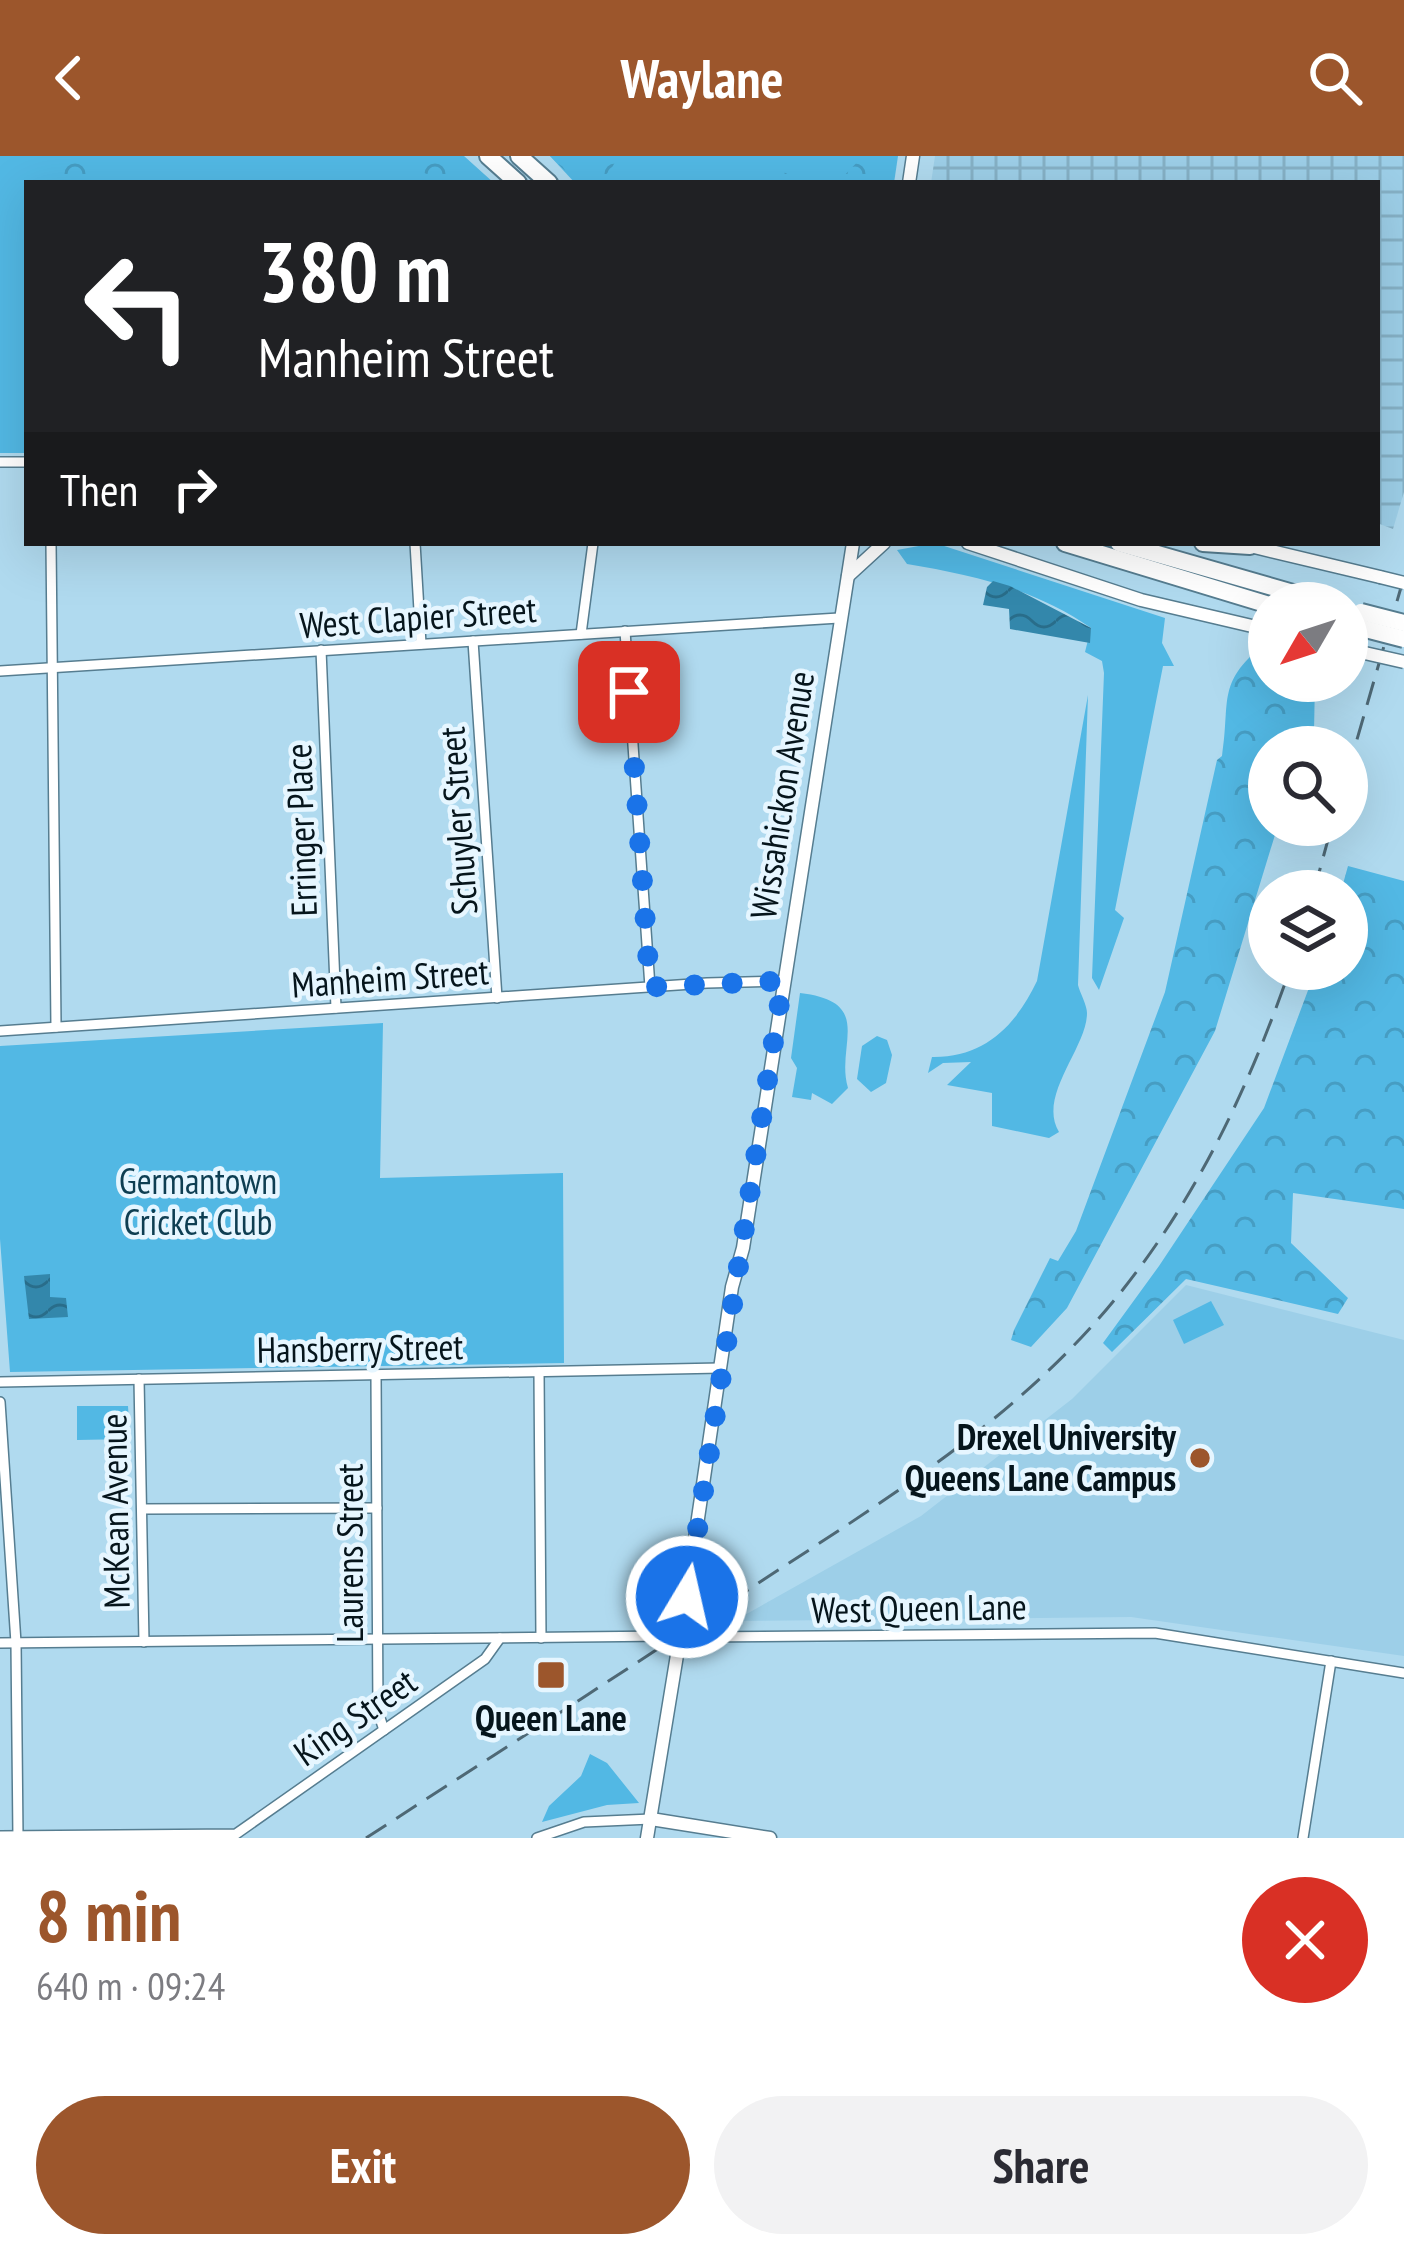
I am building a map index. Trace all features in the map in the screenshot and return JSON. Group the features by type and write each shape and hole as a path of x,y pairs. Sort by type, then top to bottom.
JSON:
{"highway":[{"path":"488,156 515,180"},
{"path":"519,156 547,180"},
{"path":"1074,546 1248,599"},
{"path":"1129,546 1255,582"},
{"path":"1368,619 1404,622"},
{"path":"1368,624 1404,639"}],"street":[{"path":"51,546 56,1027"},
{"path":"415,546 421,644"},
{"path":"581,634 593,546"},
{"name":"Wissahickon Avenue","path":"647,1838 852,546"},
{"path":"847,577 881,546"},
{"path":"977,546 1126,595 1248,625"},
{"path":"1252,546 1404,583"},
{"name":"West Clapier Street","path":"0,671 839,619"},
{"path":"626,632 650,987"},
{"name":"Schuyler Street","path":"473,641 497,998"},
{"name":"Erringer Place","path":"321,650 336,1008"},
{"path":"1368,654 1404,662"},
{"name":"Manheim Street","path":"0,1031 783,981"},
{"name":"Hansberry Street","path":"0,1382 721,1368"},
{"path":"539,1372 541,1638"},
{"name":"Laurens Street","path":"376,1375 378,1717 384,1730"},
{"name":"McKean Avenue","path":"139,1379 144,1642"},
{"path":"0,1402 16,1643 18,1837 0,1836"},
{"path":"142,1509 376,1508"},
{"name":"West Queen Lane","path":"0,1643 1155,1634 1404,1673"},
{"name":"King Street","path":"18,1837 236,1834 484,1659 500,1638"},
{"path":"1303,1838 1331,1661"},
{"path":"537,1838 584,1822 651,1819 770,1838"}],"shaded area":[{"path":"935,156 1404,156 1404,492 1393,529 1380,524 1380,180 931,180"},
{"name":"Drexel University Queens Lane Campus","path":"1186,1285 1404,1340 1404,1656 1131,1617 734,1621 921,1516 1072,1399"}],"green space":[{"path":"0,156 464,156 491,180 24,180 24,453 0,453"},
{"path":"29,156 89,156 102,164 105,180 29,180"},
{"path":"401,156 462,156 488,180 449,180"},
{"path":"550,156 898,156 894,180 572,180"},
{"path":"550,156 618,156 603,177 575,180"},
{"path":"863,156 888,156 884,180 840,180"},
{"path":"780,170 798,180 778,180"},
{"path":"944,546 1165,618 1162,643 1174,666 1163,666 1115,910 1124,918 1099,990 1092,978 1104,673 1102,661 1085,652 1091,628 1048,603 1003,586 907,564 897,550"},
{"path":"1248,659 1248,702 1315,702 1314,726 1248,726 1248,846 1272,846 1264,870 1248,870 1248,923 1215,1031 1067,1308 1031,1347 1011,1340 1014,1330 1050,1258 1058,1261 1076,1231 1165,992 1217,760 1222,756 1229,692"},
{"path":"1088,695 1078,985 1087,1013 1054,1103 1059,1132 1049,1138 992,1126 992,1093 947,1085 971,1062 943,1063 928,1073 932,1057 968,1052 996,1036 1019,1012 1037,981"},
{"path":"1368,871 1404,881 1404,1209 1293,1193 1291,1243 1348,1298 1338,1314 1186,1279 1112,1352 1103,1343 1264,1108 1308,990 1368,990"},
{"path":"800,993 823,998 845,1016 848,1088 832,1104 812,1093 811,1100 792,1097 797,1068 791,1058"},
{"name":"Germantown Cricket Club","path":"383,1023 380,1178 563,1173 564,1363 10,1372 0,1239 0,1046"},
{"path":"877,1036 887,1040 892,1055 886,1083 871,1092 857,1079 862,1046"},
{"path":"1211,1301 1224,1325 1184,1344 1173,1320"},
{"path":"77,1406 128,1406 130,1439 77,1440"},
{"path":"590,1754 607,1763 639,1803 607,1805 542,1822 549,1806 581,1776"}],"water":[{"path":"993,581 1091,628 1090,643 1010,629 1009,609 983,605"},
{"path":"50,1274 50,1297 66,1298 68,1317 29,1319 24,1276"}],"railway":[{"path":"1361,726 1404,577"},
{"path":"1320,870 1326,846"},
{"path":"366,1838 894,1493 978,1432 1056,1363 1126,1285 1184,1201 1232,1111 1282,990"}],"place":[{"name":"Drexel University Queens Lane Campus","path":"1200,1458"},
{"name":"Queen Lane","path":"551,1675"}],"route":[{"path":"629,692 650,987 783,981 687,1597"}]}
